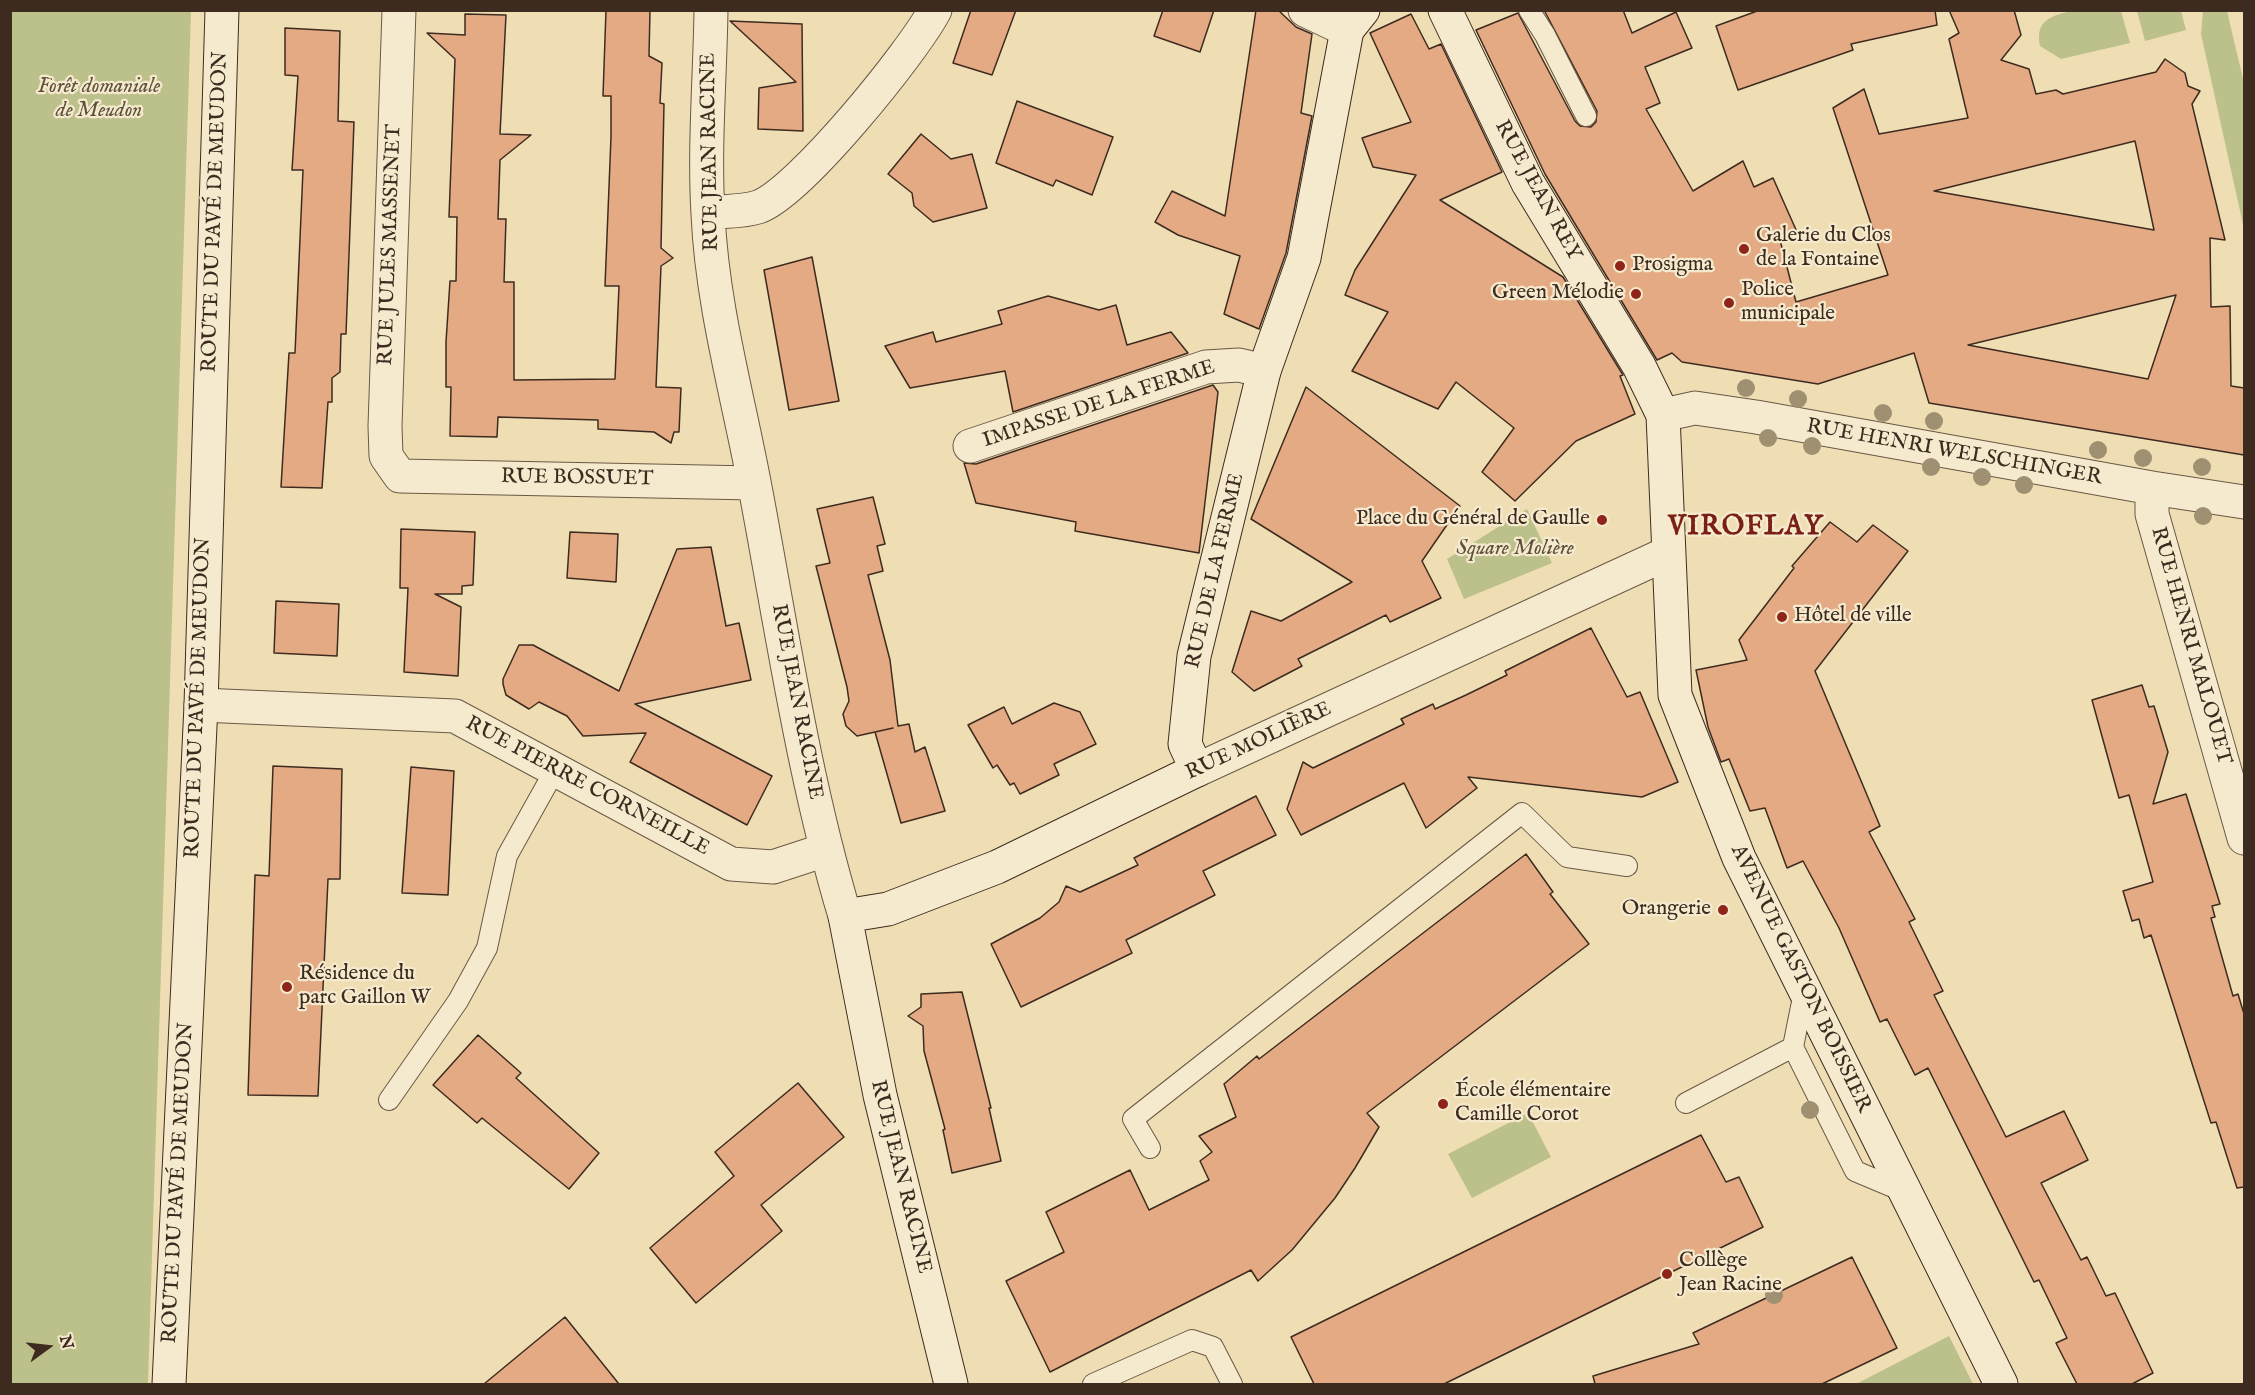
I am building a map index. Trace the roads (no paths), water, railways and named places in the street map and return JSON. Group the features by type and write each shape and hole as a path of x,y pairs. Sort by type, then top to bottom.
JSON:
{"street":[{"name":"ROUTE DU PAVÉ DE MEUDON","path":"170,1384 201,705 222,10"},
{"name":"RUE JULES MASSENET","path":"399,10 385,426 386,456 400,476"},
{"name":"RUE JEAN RACINE","path":"711,10 708,213 715,294 825,850 845,916 880,1095 951,1384"},
{"path":"708,213 757,207 780,196 860,112 926,29 935,10"},
{"path":"1305,10 1355,20"},
{"name":"RUE JEAN REY","path":"1445,10 1528,183 1640,366 1663,415"},
{"name":"RUE DE LA FERME","path":"1197,770 1185,744 1194,656 1264,371 1304,258 1355,20"},
{"name":"IMPASSE DE LA FERME","path":"970,446 1206,367 1239,365 1264,371"},
{"name":"RUE HENRI WELSCHINGER","path":"1663,415 1695,408 1756,417 2152,489 2244,502"},
{"path":"1663,415 1668,553"},
{"name":"RUE BOSSUET","path":"400,476 754,483"},
{"name":"RUE HENRI MALOUET","path":"2152,489 2155,525 2244,838"},
{"name":"RUE MOLIÈRE","path":"845,916 888,909 997,867 1197,770 1668,553"},
{"name":"AVENUE GASTON BOISSIER","path":"1668,553 1675,695 1727,830 1804,990 2001,1384"},
{"name":"RUE PIERRE CORNEILLE","path":"201,705 455,716 731,864 773,867 825,850"}],"lane":[{"path":"1529,10 1545,34 1587,116"},
{"path":"389,1100 458,1001 488,948 507,856 555,770"},
{"path":"1150,1148 1132,1119 1522,813 1567,857 1627,866"},
{"path":"1804,990 1793,1047 1855,1171 1905,1192"},
{"path":"1686,1103 1793,1047"},
{"path":"1093,1384 1192,1340 1213,1347 1232,1384"}],"place":[{"name":"Galerie du Clos de la Fontaine","path":"1744,249"},
{"name":"Prosigma","path":"1620,266"},
{"name":"Green Mélodie","path":"1636,294"},
{"name":"Police municipale","path":"1729,303"},
{"name":"Place du Général de Gaulle","path":"1602,520"},
{"name":"Hôtel de ville","path":"1782,617"},
{"name":"Orangerie","path":"1723,910"},
{"name":"Résidence du parc Gaillon W","path":"287,987"},
{"name":"École élémentaire Camille Corot","path":"1443,1104"},
{"name":"Collège Jean Racine","path":"1667,1274"}],"district":[{"name":"VIROFLAY","path":"1746,528"}],"park label":[{"name":"Forêt domaniale de Meudon","path":"99,100"},
{"name":"Square Molière","path":"1515,550"}]}
